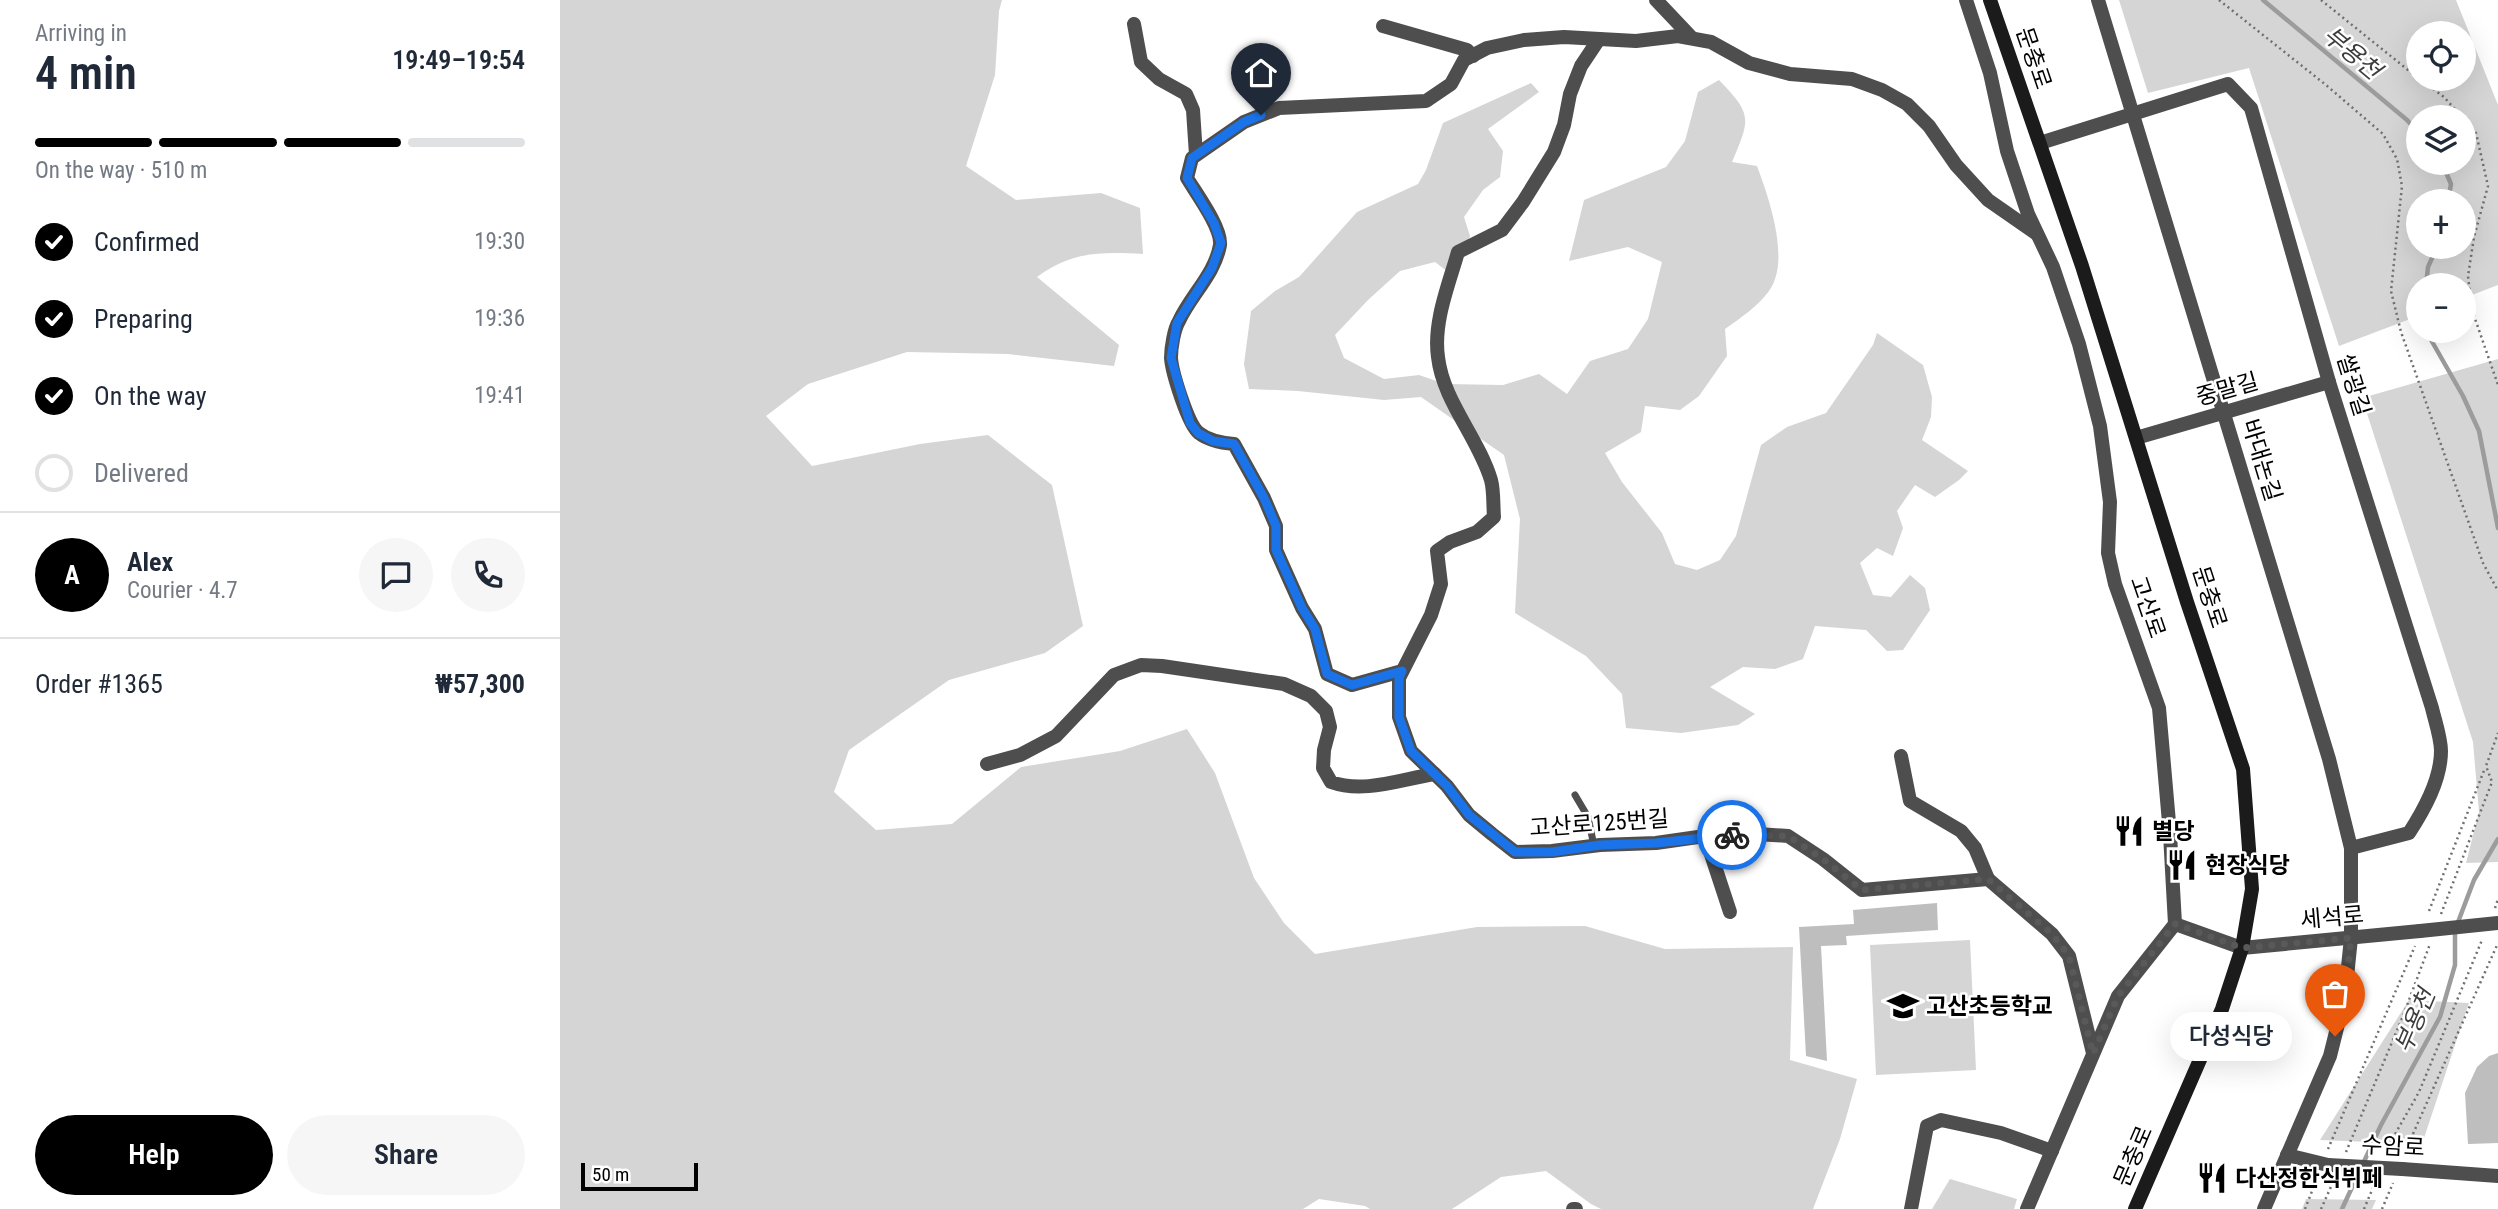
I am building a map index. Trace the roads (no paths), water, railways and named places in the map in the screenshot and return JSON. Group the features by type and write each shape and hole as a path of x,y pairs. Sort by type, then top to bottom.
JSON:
{"street":[{"path":"1656,0 1692,38"},
{"name":"고산로","path":"1966,0 1990,73 2007,151 2028,214 2053,267 2079,344 2100,426 2110,502 2108,553 2115,584 2159,708 2175,924"},
{"name":"문충로","path":"1990,0 2082,266 2243,769 2252,889 2242,948 2221,1009 2134,1209"},
{"name":"바대논길","path":"2098,0 2329,759 2350,848 2351,938 2345,996 2330,1056 2264,1209"},
{"path":"1133,24 1141,62 1159,79 1186,94 1193,110 1196,155"},
{"path":"1383,26 1467,50 1473,56"},
{"path":"1402,671 1352,685 1327,674 1315,629 1302,608 1276,550 1276,526 1264,498 1234,444 1213,441 1198,433 1190,423 1171,358 1177,323 1212,268 1221,243 1214,223 1187,178 1192,158 1196,155 1244,122 1279,108 1426,101 1451,85 1464,60 1487,48 1524,40 1564,37 1636,41 1678,36 1711,42 1749,63 1790,74 1852,79 1882,90 1907,104 1929,126 1956,165 1988,200 2037,234"},
{"name":"고산로125번길","path":"1599,39 1581,66 1554,152 1524,202 1502,230 1458,251 1438,330 1437,355 1442,380 1478,449 1491,481 1494,517 1477,532 1450,542 1437,551 1441,584 1431,615 1399,678 1399,717 1411,751 1435,774 1469,815 1515,852 1552,852 1705,836 1757,834 1788,836 1862,890 1988,879"},
{"name":"쌀광길","path":"2040,143 2228,84 2251,108 2329,382 2432,708 2441,751 2425,809 2409,832 2350,848"},
{"name":"중말길","path":"2136,438 2329,382"},
{"path":"987,764 1020,755 1056,736 1114,675 1141,665 1284,684 1311,696 1326,711 1330,727 1324,750 1324,768 1331,782 1346,788 1360,788 1435,774"},
{"path":"1900,757 1910,801 1961,831 1975,848 1988,879 2052,934 2069,956 2093,1054"},
{"path":"1705,836 1730,912"},
{"name":"세석로","path":"2175,924 2242,948 2351,938 2422,939 2496,917"},
{"path":"2027,1209 2118,996 2175,924"},
{"path":"1911,1209 1927,1126 1941,1120 2001,1133 2052,1151"},
{"name":"수암로","path":"2287,1155 2328,1166 2400,1168 2498,1176"}],"lane":[{"path":"1575,795 1588,817 1594,846"}],"waterway":[{"name":"부용천","path":"2263,0 2406,119"},
{"name":"부용천","path":"2447,175 2450,189"},
{"name":"부용천","path":"2427,273 2432,259"},
{"name":"부용천","path":"2433,343 2479,431 2498,528"},
{"name":"부용천","path":"2342,1209 2381,1125 2440,1017 2455,965 2455,930 2474,880 2498,839"}],"place":[{"name":"별당","path":"2129,831"},
{"name":"현장식당","path":"2182,865"},
{"name":"고산초등학교","path":"1903,1006"},
{"name":"다성식당","path":"2335,1036"},
{"name":"다산정한식뷔페","path":"2212,1178"}]}
